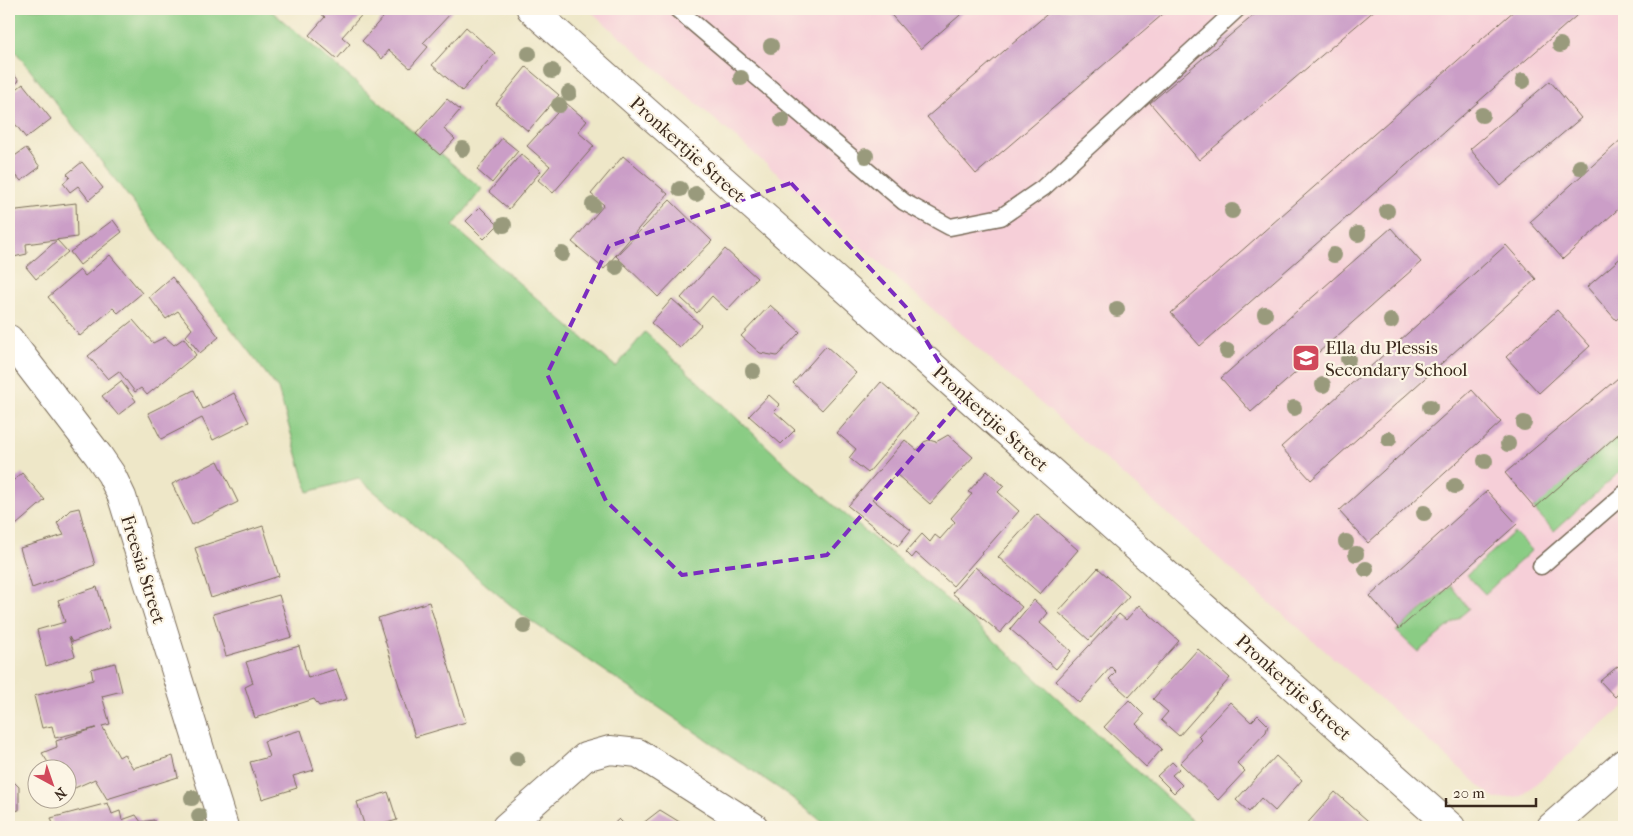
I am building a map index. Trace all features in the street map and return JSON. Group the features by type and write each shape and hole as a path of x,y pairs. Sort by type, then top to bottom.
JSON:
{"street":[{"name":"Pronkertjie Street","path":"531,9 1451,827"},
{"name":"Freesia Street","path":"9,340 98,455 111,474 122,497 224,827"},
{"path":"506,827 585,757 610,750 638,753 754,827"},
{"path":"1551,827 1624,764"}],"lane":[{"path":"677,9 904,202 950,227 1002,217 1042,188 1236,9"},
{"path":"1541,566 1624,494"}],"highlighted area":[{"path":"791,183 906,307 962,400 827,555 682,575 606,501 547,374 609,246"}],"shaded area":[{"name":"Ella du Plessis Secondary School","path":"588,9 1624,9 1624,706 1522,796 1495,799"}],"green space":[{"path":"9,9 269,9 482,189 453,226 616,367 645,332 792,470 975,623 1199,827 829,827 787,794 525,617 358,478 308,492 278,389 9,43"},
{"path":"1624,431 1624,468 1554,531 1533,508"},
{"path":"1514,532 1532,550 1485,594 1467,575"},
{"path":"1451,586 1469,609 1418,652 1396,631"}],"building":[{"path":"315,9 367,9 342,37 350,44 337,59 309,35 325,17"},
{"path":"390,9 448,9 452,12 423,43 428,47 410,68 389,50 382,59 362,41"},
{"path":"886,9 967,9 921,49"},
{"path":"1053,9 1169,9 976,174 927,117"},
{"path":"1261,9 1376,9 1199,160 1150,103"},
{"path":"1516,9 1584,9 1200,346 1171,313"},
{"path":"466,27 495,53 462,91 432,65"},
{"path":"526,67 559,95 528,131 496,104"},
{"path":"9,68 19,81 9,89"},
{"path":"1550,81 1581,118 1501,186 1470,149"},
{"path":"23,84 51,119 26,138 9,116 9,95"},
{"path":"447,99 460,110 444,129 455,139 440,155 416,134"},
{"path":"566,103 587,121 578,132 594,146 553,193 538,180 550,166 527,146"},
{"path":"1624,137 1624,204 1563,259 1530,222"},
{"path":"502,138 518,151 492,183 477,170"},
{"path":"26,148 40,167 21,181 9,167 9,160"},
{"path":"521,154 541,171 509,209 489,192"},
{"path":"623,156 668,194 604,269 572,242 604,205 591,194"},
{"path":"82,162 103,188 89,200 78,186 70,192 63,183 70,177 67,174"},
{"path":"9,167 17,179 9,185"},
{"path":"670,200 712,241 658,297 616,256"},
{"path":"76,203 77,237 26,244 27,254 9,258 9,217 17,210"},
{"path":"480,207 498,225 484,239 466,221"},
{"path":"113,220 122,232 80,265 70,252"},
{"path":"1391,228 1421,262 1251,412 1221,378"},
{"path":"57,240 68,252 36,279 26,267"},
{"path":"1506,245 1536,279 1311,480 1281,447"},
{"path":"725,249 757,278 727,310 712,296 697,313 681,298"},
{"path":"110,255 142,293 118,313 113,308 80,336 48,297 80,270 85,276"},
{"path":"1624,255 1624,313 1616,320 1587,287"},
{"path":"172,277 219,337 200,353 186,336 192,329 178,311 166,319 149,297"},
{"path":"672,299 701,325 680,348 651,323"},
{"path":"770,305 800,332 777,356 760,353 741,336"},
{"path":"1557,310 1590,346 1539,393 1506,357"},
{"path":"133,320 153,343 165,337 174,345 184,338 196,355 147,395 141,388 135,392 119,371 108,379 88,356"},
{"path":"826,346 856,373 822,410 793,383"},
{"path":"1624,373 1624,429 1535,508 1505,473"},
{"path":"121,381 136,401 118,415 102,396"},
{"path":"881,382 918,414 868,473 849,458 856,449 837,433"},
{"path":"194,390 203,409 234,393 249,422 213,440 202,418 161,439 148,413"},
{"path":"1472,390 1501,422 1368,543 1339,511"},
{"path":"769,395 780,405 774,411 795,430 781,444 749,416"},
{"path":"948,435 973,457 930,504 896,474 872,499 911,530 898,546 848,506 905,440 917,450 924,442 929,440 936,442"},
{"path":"218,461 238,502 192,525 172,484"},
{"path":"987,471 1004,486 998,492 1019,511 953,586 916,553 912,558 906,552 922,534 930,542 935,535 940,539 955,522 951,518 972,494 968,492"},
{"path":"22,473 45,500 16,525 9,516 9,484"},
{"path":"1487,491 1517,524 1399,629 1370,596"},
{"path":"79,508 95,565 32,588 20,548 64,535 57,523 70,510"},
{"path":"1037,514 1078,550 1040,594 998,557"},
{"path":"263,526 279,576 211,598 195,548"},
{"path":"975,567 1022,607 1000,633 952,593"},
{"path":"1098,568 1129,596 1089,640 1058,612"},
{"path":"97,587 110,628 72,642 69,637 75,656 46,666 37,630 65,622 58,600"},
{"path":"279,595 292,637 226,656 213,614"},
{"path":"1034,600 1048,613 1040,623 1071,651 1056,669 1010,629"},
{"path":"429,602 466,722 415,737 378,618"},
{"path":"1139,605 1179,641 1129,697 1109,679 1116,672 1111,667 1079,703 1056,681 1119,614 1126,620"},
{"path":"299,646 308,678 336,669 347,699 319,706 314,699 255,718 245,687 253,683 246,662"},
{"path":"1198,649 1230,678 1179,736 1161,720 1168,712 1153,699"},
{"path":"115,663 122,691 102,696 110,724 102,726 119,757 124,754 133,768 173,756 178,777 107,799 95,779 78,787 78,758 45,758 42,753 57,747 56,741 96,728 55,738 52,726 42,728 34,696 93,680 91,669"},
{"path":"1618,666 1624,673 1624,688 1615,697 1600,681"},
{"path":"1129,700 1144,715 1136,724 1162,749 1146,767 1104,727"},
{"path":"1230,702 1251,722 1258,715 1268,725 1266,732 1237,763 1245,771 1218,800 1180,763 1202,740 1198,736"},
{"path":"301,730 314,770 293,776 297,788 262,799 250,762 269,757 264,741"},
{"path":"1276,756 1302,780 1275,811 1261,798 1249,812 1236,800"},
{"path":"1172,762 1179,769 1172,775 1182,785 1174,793 1157,776"},
{"path":"9,777 19,787 19,810 9,812"},
{"path":"388,792 397,820 373,827 365,827 357,802"},
{"path":"1335,792 1375,827 1304,827"},
{"path":"108,803 112,814 120,811 122,820 136,815 141,822 154,820 155,827 54,827 51,818"},
{"path":"660,810 686,826 638,827"},
{"path":"619,819 627,827 610,827"}],"place":[{"name":"Ella du Plessis Secondary School","path":"1306,358"}]}
